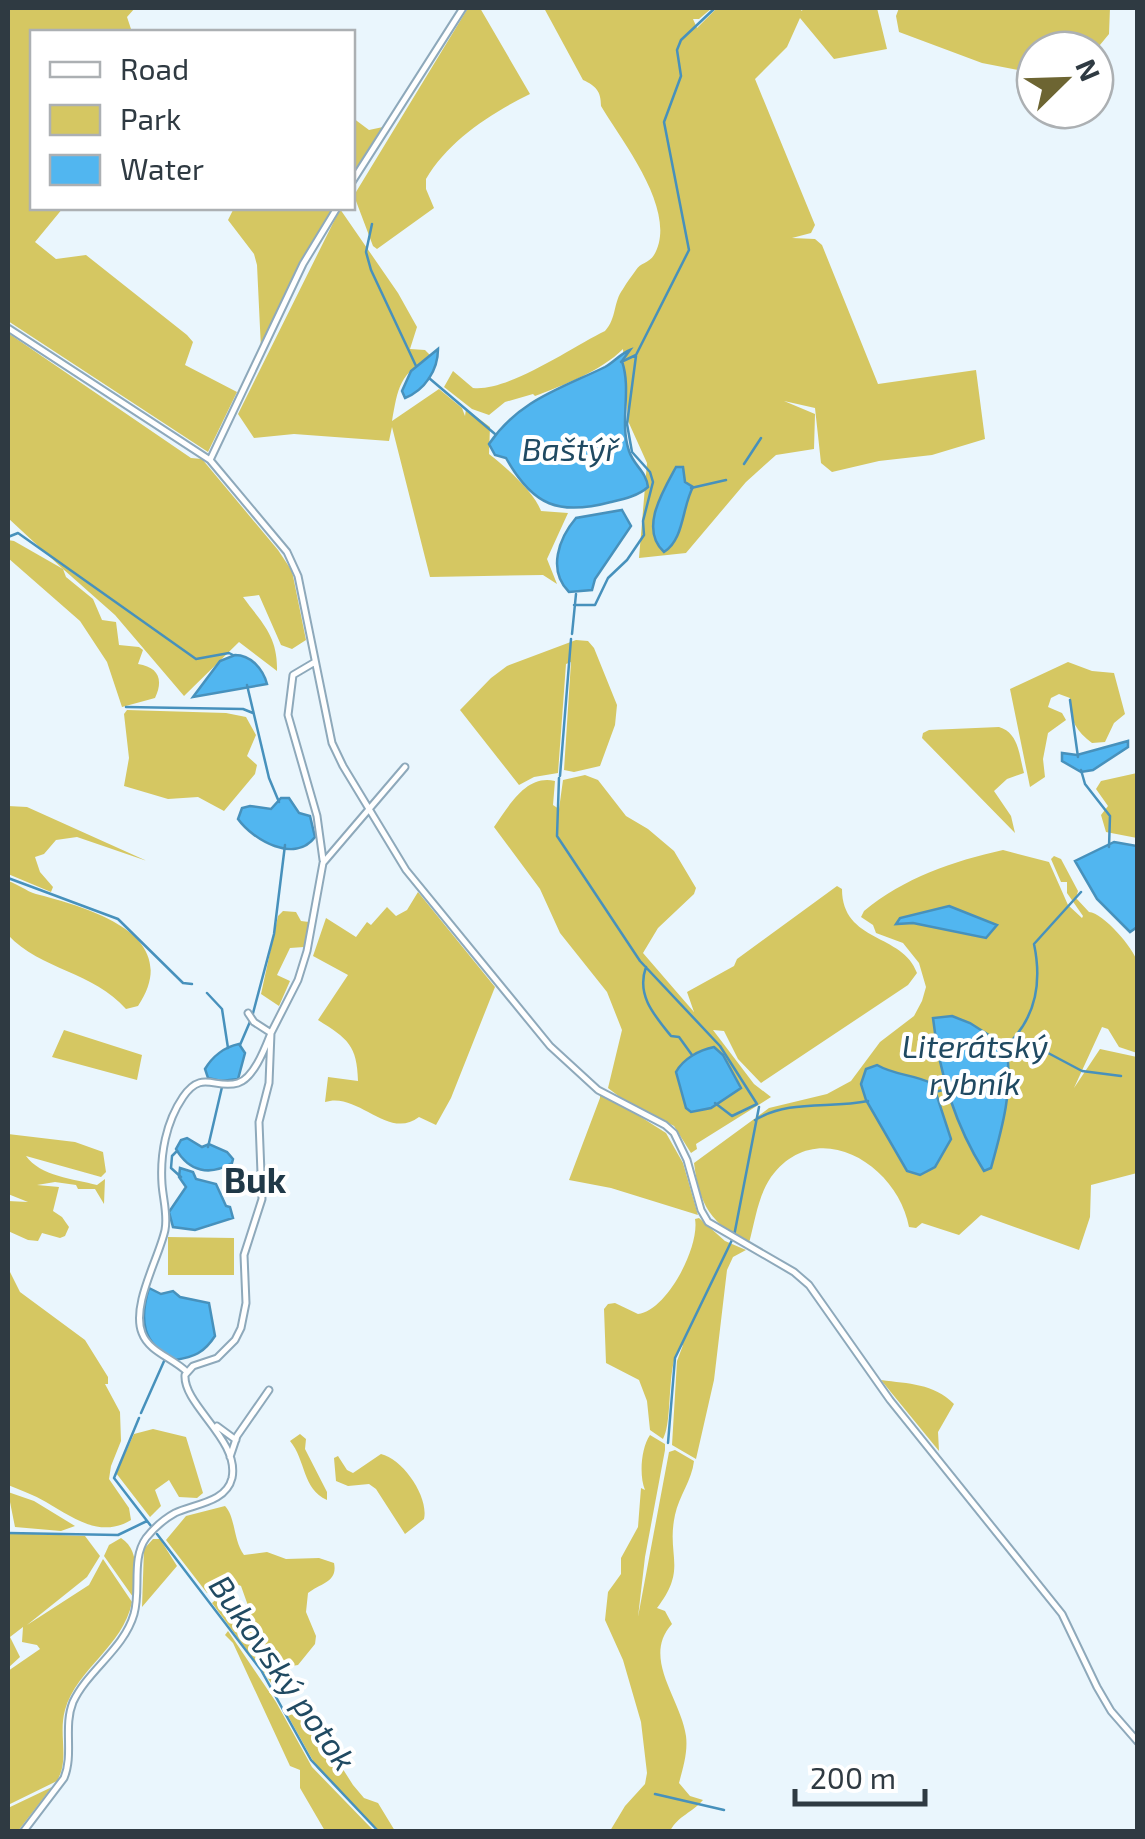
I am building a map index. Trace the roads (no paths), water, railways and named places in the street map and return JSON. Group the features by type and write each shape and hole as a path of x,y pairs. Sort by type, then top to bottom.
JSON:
{"street":[{"path":"355,177 463,8"},
{"path":"210,460 303,264 336,210"},
{"path":"8,328 210,460 287,552 294,565 332,743 406,870 550,1046 598,1090 665,1125 674,1134 688,1160 695,1195 708,1222 794,1272 809,1285 890,1400 1062,1614 1096,1687 1138,1742"},
{"path":"187,1372 152,1347 139,1322 165,1228 162,1181 166,1131 192,1086 202,1081 242,1082 262,1053 298,980 322,863 317,816 288,715 294,675 316,662"},
{"path":"322,863 405,767"},
{"path":"250,1017 272,1033"},
{"path":"24,1832 64,1778 70,1758 69,1718 74,1701 133,1619 144,1541 171,1515 224,1491 232,1475 214,1424 186,1388 187,1372 217,1358 235,1340 244,1314 244,1254 262,1200 260,1122 269,1083 272,1033"},
{"path":"229,1460 236,1440 268,1390"},
{"path":"214,1424 236,1440"}],"water":[{"path":"438,349 429,378 405,398 402,391 411,371"},
{"name":"Baštýř","path":"630,350 622,361 626,440 648,487 626,498 576,508 537,497 506,458 495,455 489,444 527,406"},
{"path":"676,467 683,467 685,482 693,487 675,540 664,552 657,543 653,521"},
{"path":"622,510 631,526 595,579 592,590 569,592 558,574 557,564 570,526 576,518"},
{"path":"235,655 256,664 267,684 193,697 220,661"},
{"path":"1128,741 1128,747 1093,770 1081,772 1062,761 1062,753 1077,755"},
{"path":"281,798 289,798 299,813 310,816 315,837 307,845 297,849 275,846 238,819 242,808 271,809"},
{"path":"1114,842 1137,846 1137,927 1130,932 1097,899 1075,861"},
{"path":"949,906 997,925 986,938 913,923 896,924 900,918"},
{"name":"Literátský rybník","path":"952,1016 1006,1046 1006,1108 991,1168 984,1171 957,1117 939,1058 933,1018"},
{"path":"239,1044 245,1053 238,1079 208,1078 205,1069 211,1060"},
{"path":"714,1047 723,1055 741,1088 711,1108 691,1112 686,1108 676,1072 692,1056"},
{"path":"877,1065 933,1084 951,1139 935,1167 920,1175 907,1171 866,1100 861,1084 866,1069"},
{"path":"187,1138 202,1147 209,1144 227,1152 232,1163 216,1170 194,1167 176,1149"},
{"path":"180,1168 193,1172 196,1179 216,1184 233,1218 195,1230 173,1227 169,1212 186,1187 179,1177"},
{"path":"149,1288 209,1303 215,1336 203,1350 175,1360 156,1346 144,1321"}],"waterway":[{"path":"621,362 636,355 689,250 664,122 681,76 677,50 681,40 715,8"},
{"path":"372,224 366,252 371,270 416,366"},
{"path":"574,605 595,605 608,578 627,560 644,535 643,521 653,482 650,472 632,452 627,424 636,356"},
{"path":"429,378 495,434"},
{"path":"744,464 761,438"},
{"path":"691,488 726,480"},
{"name":"Bukovský potok","path":"8,537 18,533 196,659 233,655"},
{"path":"572,634 576,594"},
{"path":"560,776 571,639"},
{"name":"Bukovský potok","path":"247,685 269,778 279,802"},
{"path":"1070,700 1078,757"},
{"path":"126,707 243,709 253,713"},
{"path":"1081,770 1085,784 1110,816 1109,847"},
{"path":"559,778 557,836 640,961 720,1046 757,1104 732,1116 715,1103"},
{"name":"Bukovský potok","path":"240,1045 252,1017 274,934 285,845"},
{"path":"8,878 118,919 183,983 192,984"},
{"path":"1005,1047 1024,1024 1034,999 1034,944 1081,892"},
{"path":"646,967 643,987 648,1004 671,1036 679,1037 692,1055"},
{"path":"207,993 222,1009 228,1048"},
{"path":"1018,1037 1082,1071 1121,1076"},
{"name":"Bukovský potok","path":"208,1147 222,1087"},
{"path":"935,1092 951,1088"},
{"path":"755,1120 782,1109 868,1101"},
{"path":"734,1236 759,1107"},
{"name":"Bukovský potok","path":"177,1151 172,1156 171,1168 181,1177"},
{"path":"668,1443 675,1358 732,1240"},
{"name":"Bukovský potok","path":"141,1413 165,1359"},
{"name":"Bukovský potok","path":"139,1418 114,1478 151,1526"},
{"path":"8,1533 118,1535 147,1521"},
{"name":"Bukovský potok","path":"157,1534 261,1670 311,1760 379,1832"},
{"path":"655,1794 724,1810"}],"district":[{"name":"Buk","path":"255,1179"}]}
